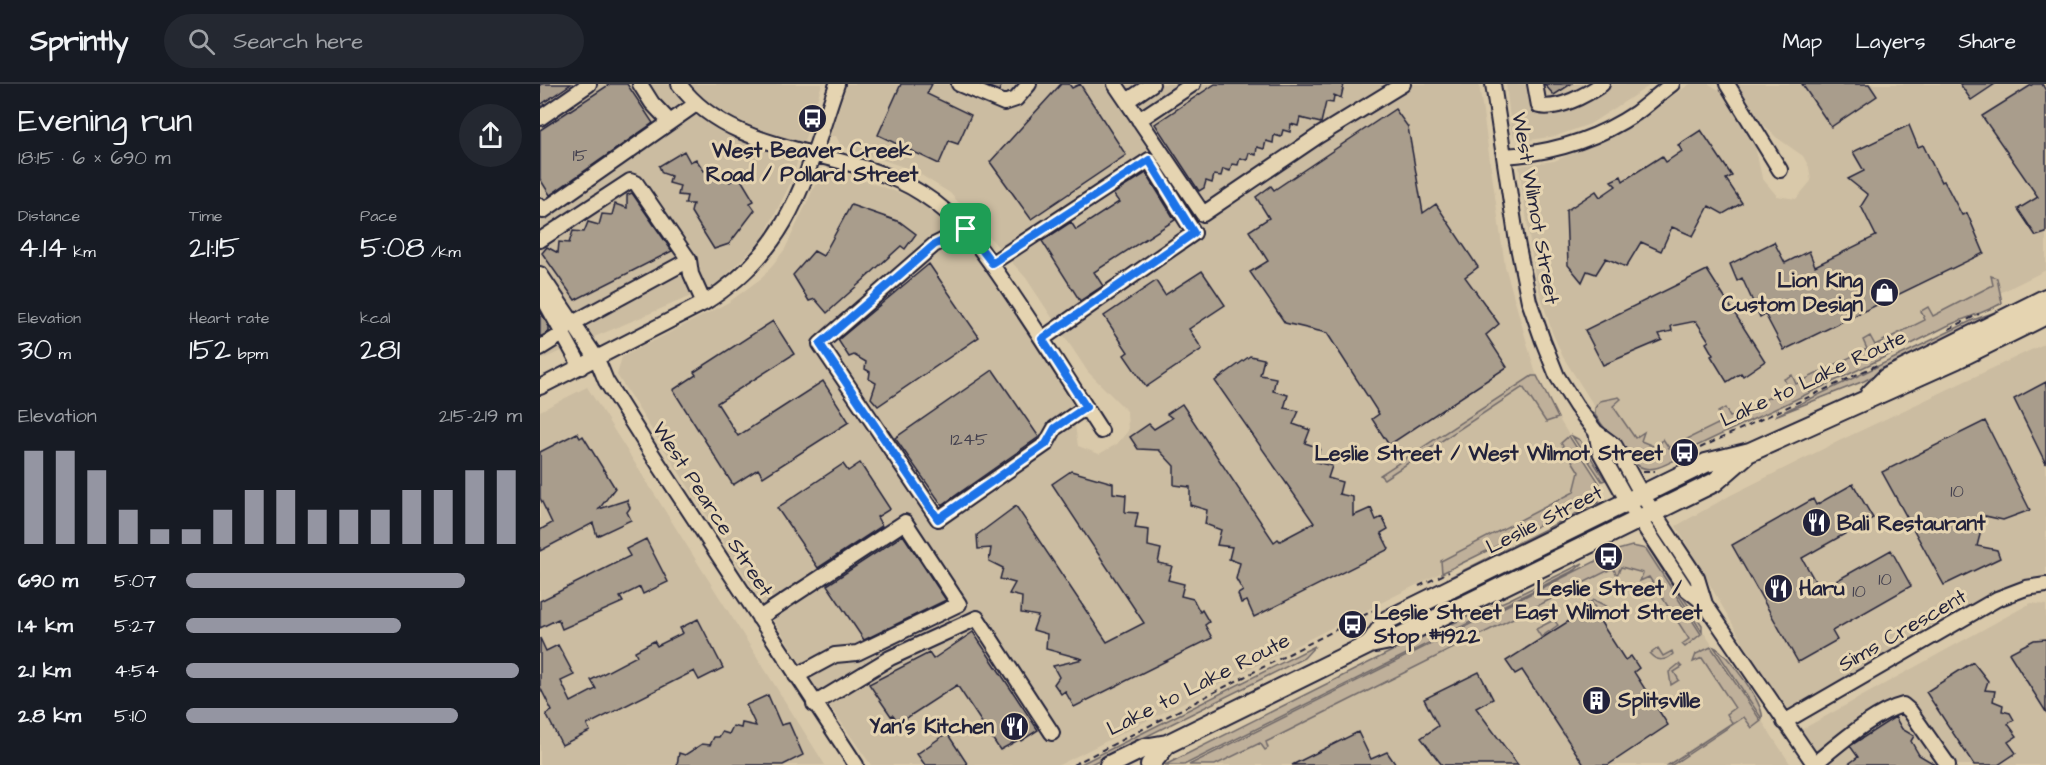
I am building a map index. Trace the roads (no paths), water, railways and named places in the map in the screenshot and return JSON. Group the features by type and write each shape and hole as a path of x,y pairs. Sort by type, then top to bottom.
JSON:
{"main road":[{"name":"Leslie Street","path":"1866,398 1886,378 2046,298"},
{"name":"Leslie Street","path":"1370,644 1387,620 1706,463 1750,452 1866,398 1920,376 2046,315"},
{"name":"Leslie Street","path":"1108,765 1144,748 1167,744 1370,644 1395,639 1715,482 1750,452"},
{"name":"Leslie Street","path":"1150,765 1167,744"}],"street":[{"path":"540,118 590,84"},
{"path":"640,84 652,103 670,122"},
{"path":"679,84 696,104 740,131 902,182 942,208 966,229 992,263 1101,431"},
{"path":"540,387 704,303 731,285 767,251 789,217 837,84"},
{"path":"958,84 1004,103 1016,99 1029,84"},
{"path":"1115,84 1203,214 1318,136 1403,84"},
{"path":"1127,101 1152,84"},
{"path":"1138,120 1193,84"},
{"name":"West Wilmot Street","path":"1493,84 1517,242 1529,302 1557,376 1596,432 1600,452 1647,515 1685,588 1705,604 1814,764"},
{"path":"1535,84 1539,106 1548,108 1589,92 1602,84"},
{"path":"1727,84 1780,170"},
{"path":"1504,156 1540,154 1595,136 1636,112 1667,86"},
{"path":"540,206 543,211 696,104"},
{"path":"992,263 1149,160 1194,233 1042,339"},
{"path":"540,240 630,181 636,183 689,260 691,274 704,303"},
{"path":"966,229 934,245 820,344 938,519 1046,444 1055,428 1086,407"},
{"path":"540,348 568,328 689,260"},
{"name":"West Pearce Street","path":"540,274 568,328 597,359 606,381 814,704 856,765"},
{"path":"540,292 568,328 581,367"},
{"path":"759,618 905,522 959,604 858,653 835,655 796,676"},
{"name":"Sims Crescent","path":"1784,722 1997,599 2026,588 2046,585"},
{"path":"814,704 890,658 977,618 1052,733"},
{"path":"1814,764 1883,714 1903,705 1910,711 1948,765"}],"place":[{"name":"West Beaver Creek Road / Pollard Street","path":"812,119"},
{"name":"Lion King Custom Design","path":"1884,292"},
{"name":"Leslie Street / West Wilmot Street","path":"1684,453"},
{"name":"Bali Restaurant","path":"1816,523"},
{"name":"Leslie Street / East Wilmot Street","path":"1609,557"},
{"name":"Haru","path":"1778,588"},
{"name":"Leslie Street Stop #1922","path":"1353,624"},
{"name":"Splitsville","path":"1597,700"},
{"name":"Yan's Kitchen","path":"1015,726"}]}
